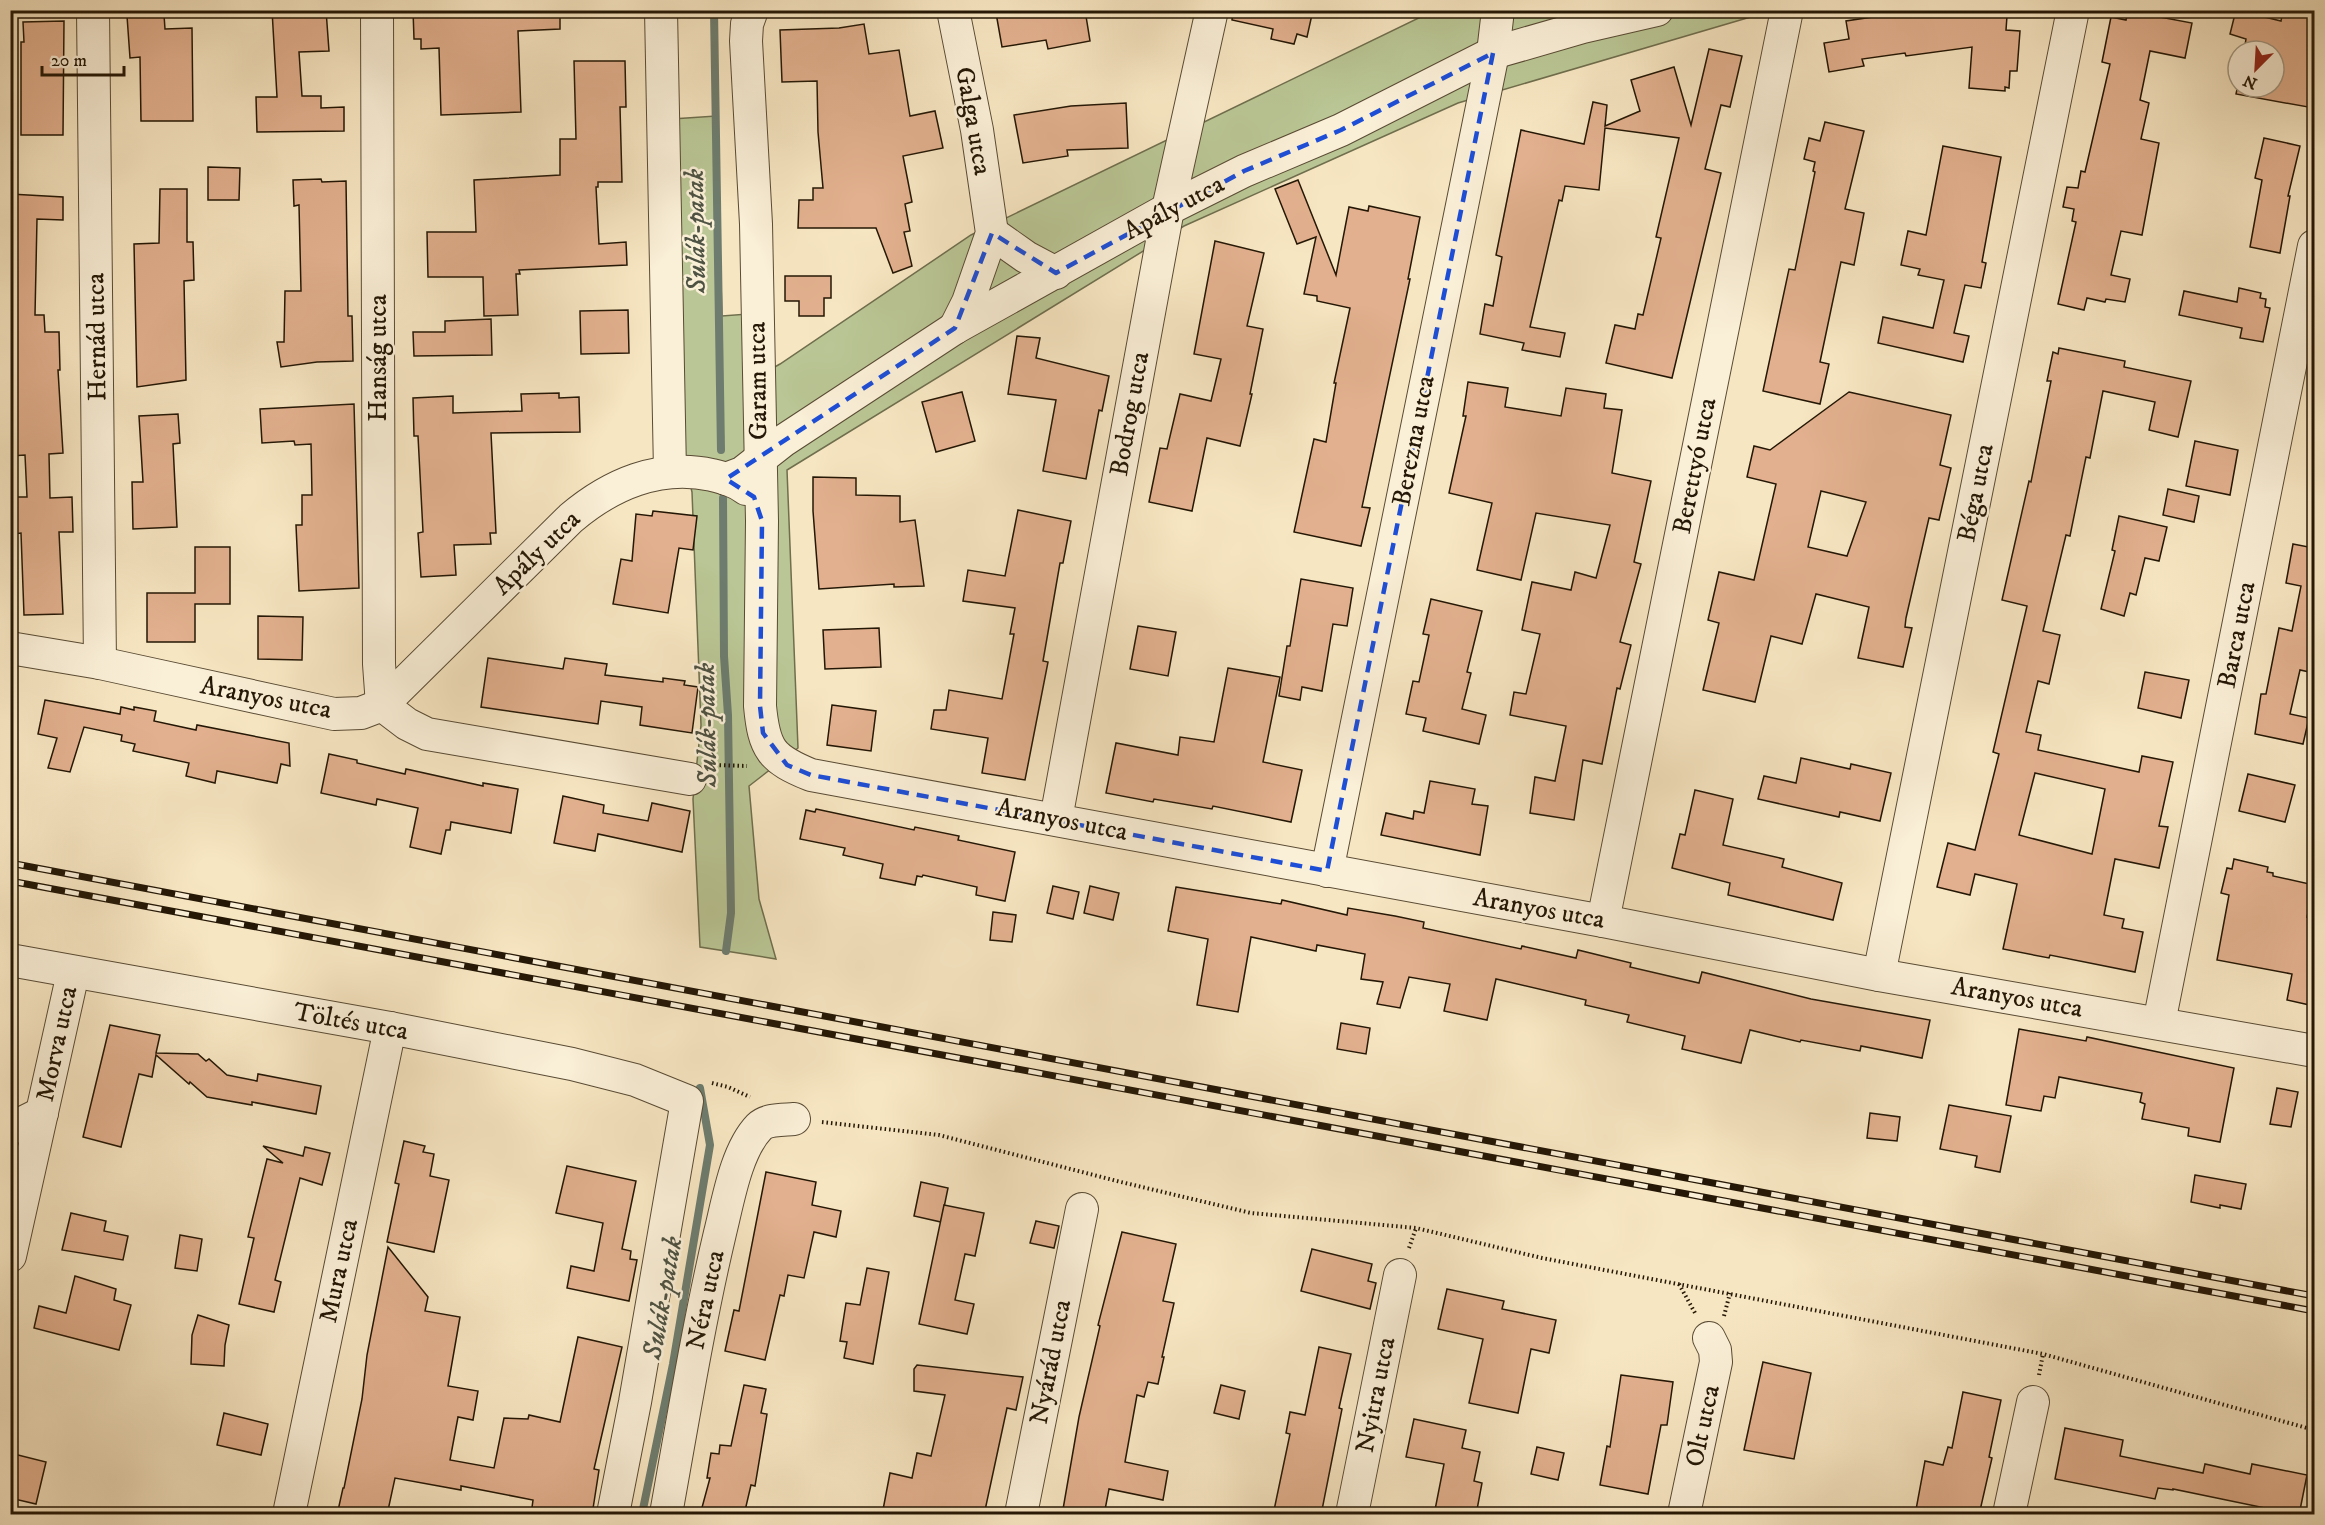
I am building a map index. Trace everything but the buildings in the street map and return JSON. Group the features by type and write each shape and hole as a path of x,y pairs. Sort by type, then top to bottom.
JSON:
{"street":[{"name":"Hernád utca","path":"93,10 100,663"},
{"name":"Hanság utca","path":"377,10 379,663 382,705"},
{"path":"661,10 670,472"},
{"name":"Garam utca","path":"752,10 747,24 746,41 756,224 762,521 760,706 764,759"},
{"name":"Galga utca","path":"953,10 977,130 992,233 968,302 956,328"},
{"name":"Bodrog utca","path":"1056,819 1168,209 1212,10"},
{"name":"Berezna utca","path":"1327,871 1493,53 1498,10"},
{"name":"Apály utca","path":"726,479 742,473 783,441 956,328 1168,209 1244,171 1341,130 1493,53 1583,27 1657,10"},
{"name":"Berettyó utca","path":"1603,921 1787,10"},
{"name":"Béga utca","path":"1880,975 2073,10"},
{"path":"992,233 1026,258 1056,273"},
{"name":"Barca utca","path":"2159,1023 2314,246"},
{"name":"Apály utca","path":"382,705 571,518 592,500 627,482 670,472 692,471 726,479 744,487 754,497 762,521"},
{"name":"Aranyos utca","path":"10,648 100,663 334,714 361,713 382,705"},
{"path":"382,705 407,724 427,734 702,772"},
{"name":"Aranyos utca","path":"764,759 811,775 1603,921 1880,975 2314,1051"},
{"name":"Töltés utca","path":"10,960 390,1028 582,1066 635,1080 687,1101"},
{"name":"Morva utca","path":"10,1256 73,973"},
{"name":"Mura utca","path":"289,1515 390,1028"},
{"name":"Néra utca","path":"613,1515 687,1101"},
{"path":"10,1129 42,1113"},
{"name":"Néra utca","path":"666,1515 699,1329 737,1168 749,1139 780,1120"},
{"name":"Nyárád utca","path":"1021,1515 1082,1209"},
{"name":"Nyitra utca","path":"1352,1515 1400,1275"},
{"name":"Olt utca","path":"1684,1515 1716,1362 1715,1350 1709,1338"},
{"path":"2009,1515 2032,1402"}],"path":[{"path":"702,772 764,759"},
{"path":"687,1101 691,1092 704,1081 728,1087 752,1098 761,1108 780,1120 939,1135 1251,1213 1416,1228 1542,1258 2032,1352 2314,1430"}],"highlighted area":[{"path":"1493,53 1327,871 811,775 787,765 763,733 760,706 762,521 754,497 726,479 955,328 992,233 1056,273 1244,171 1341,130"}],"green space":[{"path":"1433,11 1771,11 1458,103 1184,226 787,470 798,748 749,786 759,899 776,959 700,947 693,799 701,725 692,492 679,438 672,119 716,116 722,316 748,314 748,382 780,364 971,235"}],"waterway":[{"name":"Sulák-patak","path":"714,10 721,450"},
{"name":"Sulák-patak","path":"723,498 724,656 728,715 731,913 726,951"},
{"name":"Sulák-patak","path":"642,1514 673,1364 710,1145 700,1088"}],"railway":[{"path":"10,863 2314,1296"},
{"path":"10,881 2314,1311"}]}
